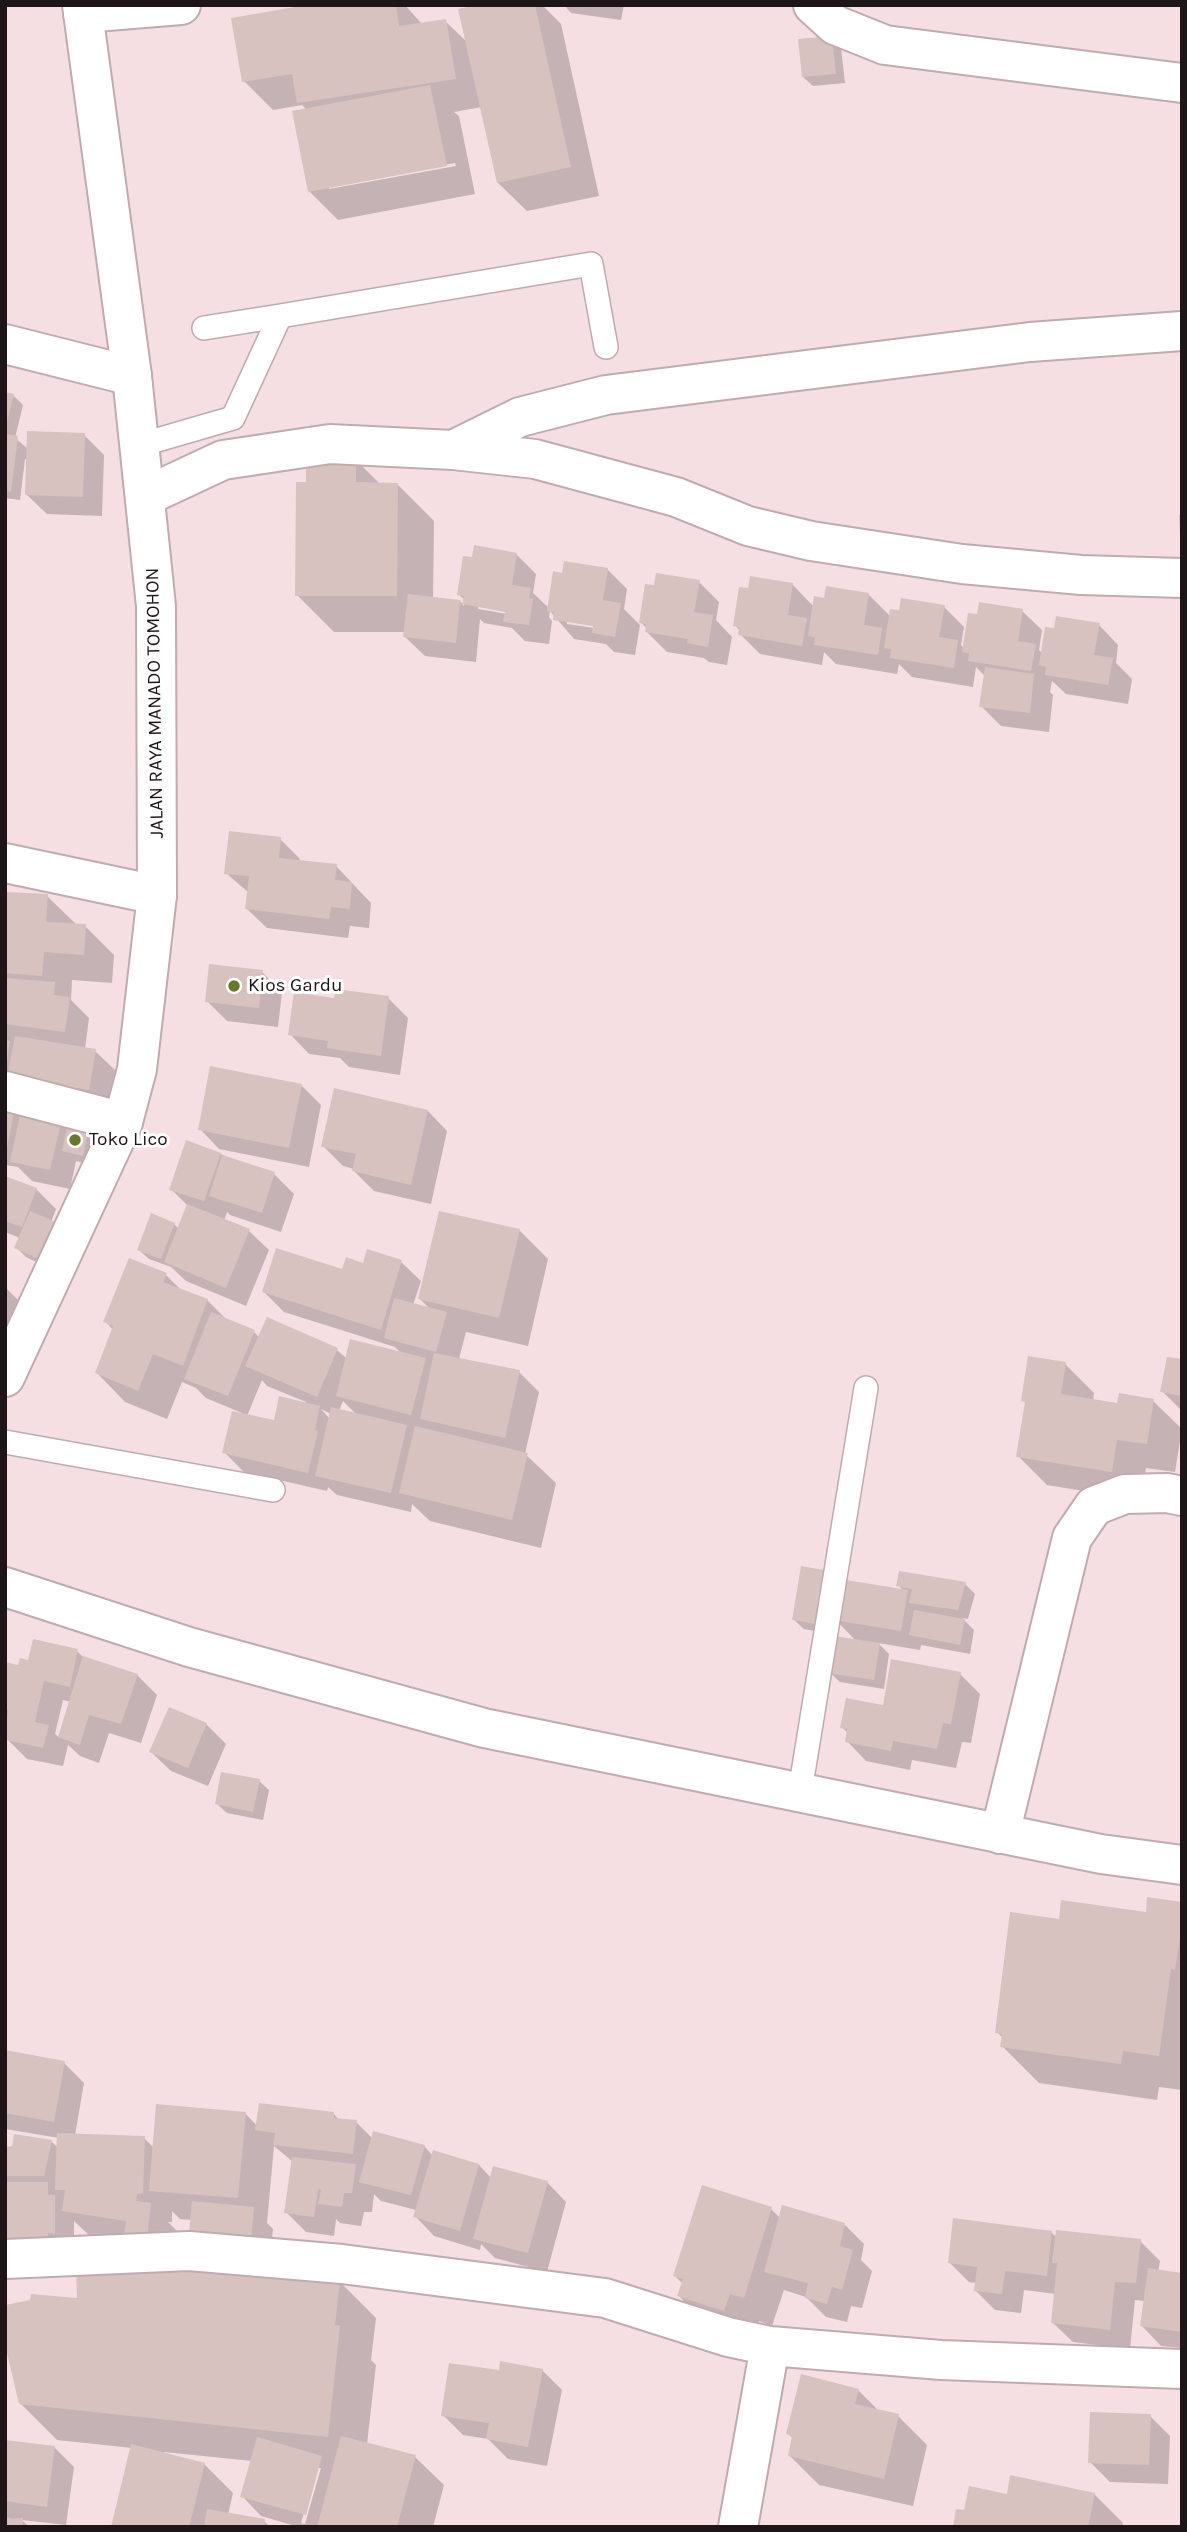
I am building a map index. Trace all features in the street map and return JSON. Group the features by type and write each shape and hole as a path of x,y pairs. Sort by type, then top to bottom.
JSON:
{"main road":[{"path":"83,9 181,5"},
{"path":"813,5 835,25 885,45 1182,83"},
{"name":"JALAN RAYA MANADO TOMOHON","path":"5,1377 123,1122 136,1069 157,895 156,606 132,376 83,9"},
{"path":"453,450 520,417 606,395 1030,342 1182,331"},
{"path":"5,344 132,376"},
{"path":"146,496 223,460 330,444 453,450 535,459 676,497 748,526 811,541 962,564 1081,575 1182,578"},
{"path":"5,863 157,895"},
{"path":"5,1091 123,1122"},
{"path":"1000,1834 1072,1538 1094,1506 1125,1494 1167,1493 1182,1496"},
{"path":"5,1587 189,1647 446,1718 1000,1834 1126,1858 1182,1865"},
{"path":"5,2259 189,2251 342,2264 605,2298 728,2337 769,2346 941,2360 1182,2369"},
{"path":"738,2527 769,2346"}],"lane":[{"path":"204,328 591,264 606,347"},
{"path":"140,445 233,418 280,316"},
{"path":"800,1791 866,1388"},
{"path":"5,1442 273,1490"}],"building":[{"path":"306,5 396,5 399,26 446,19 456,79 297,103 292,74 242,82 231,18"},
{"path":"477,5 535,5 571,167 497,183 458,9"},
{"path":"832,36 836,74 802,77 798,39"},
{"path":"430,85 447,166 308,192 292,111"},
{"path":"5,392 14,394 6,426 5,426"},
{"path":"27,431 85,433 83,497 25,495"},
{"path":"5,434 18,436 11,492 5,491"},
{"path":"306,458 356,458 356,482 398,483 397,596 295,596 296,482 306,482"},
{"path":"1179,515 1182,515 1182,536 1180,536"},
{"path":"474,545 517,553 512,585 531,588 529,598 533,599 529,625 503,622 505,612 462,604 464,596 457,595 463,556 472,557"},
{"path":"564,561 608,568 603,600 621,603 615,637 592,633 593,626 553,620 554,612 547,611 553,571 562,573"},
{"path":"656,573 700,580 694,612 713,615 708,647 687,643 688,639 645,632 646,624 639,623 645,584 654,585"},
{"path":"750,576 793,583 788,615 807,618 802,646 738,635 739,627 733,626 739,587 748,588"},
{"path":"826,586 869,593 864,625 882,628 878,655 814,645 815,637 808,636 814,596 824,598"},
{"path":"408,594 460,600 456,643 403,637"},
{"path":"901,598 945,605 939,637 958,640 954,668 890,658 891,649 884,648 890,609 899,610"},
{"path":"979,602 1023,609 1018,641 1036,644 1031,671 968,661 969,653 962,652 968,613 977,614"},
{"path":"1056,616 1100,623 1094,655 1113,658 1108,685 1045,675 1046,667 1039,665 1045,627 1054,628"},
{"path":"985,667 1034,674 1030,713 979,707"},
{"path":"229,831 281,837 279,858 337,864 335,880 352,882 350,909 331,907 329,919 245,909 249,876 224,874"},
{"path":"5,892 48,894 46,922 86,924 84,955 44,952 42,976 5,973"},
{"name":"Kios Gardu","path":"209,964 263,970 259,1008 205,1002"},
{"path":"5,978 55,982 54,995 70,997 65,1032 5,1024"},
{"path":"336,989 389,996 381,1056 327,1048 328,1041 288,1035 294,992 334,998"},
{"path":"15,1036 96,1049 89,1090 58,1085 54,1100 5,1087"},
{"path":"5,1040 10,1041 7,1061 5,1061"},
{"path":"210,1066 302,1084 289,1148 198,1130"},
{"path":"334,1088 428,1110 411,1185 352,1171 356,1154 321,1147"},
{"path":"5,1101 16,1103 6,1152 5,1152"},
{"path":"22,1106 63,1114 50,1170 10,1162"},
{"name":"Toko Lico","path":"68,1123 89,1128 83,1156 62,1151"},
{"path":"186,1140 221,1153 204,1201 169,1190"},
{"path":"222,1155 275,1172 262,1213 209,1196"},
{"path":"5,1176 37,1188 22,1227 5,1221"},
{"path":"187,1204 250,1229 226,1288 164,1262"},
{"path":"30,1211 58,1223 42,1260 14,1248"},
{"path":"439,1211 520,1229 499,1318 418,1299"},
{"path":"151,1213 175,1223 161,1259 137,1250"},
{"path":"276,1248 342,1269 346,1257 363,1263 367,1249 402,1260 381,1330 262,1292"},
{"path":"129,1258 167,1273 163,1282 208,1299 183,1366 153,1354 138,1391 95,1373 113,1326 103,1322"},
{"path":"394,1298 447,1312 436,1352 384,1338"},
{"path":"211,1312 255,1330 228,1396 184,1379"},
{"path":"267,1317 338,1348 317,1397 245,1366"},
{"path":"350,1339 426,1358 411,1415 336,1396"},
{"path":"434,1353 520,1370 505,1438 420,1419"},
{"path":"1028,1356 1066,1362 1061,1394 1117,1403 1119,1393 1154,1399 1147,1444 1117,1440 1112,1472 1016,1457 1025,1402 1021,1401"},
{"path":"1167,1357 1182,1359 1182,1396 1160,1392"},
{"path":"279,1396 320,1406 315,1430 318,1431 308,1473 222,1453 232,1411 274,1420"},
{"path":"331,1407 407,1425 391,1493 315,1476"},
{"path":"415,1426 528,1453 512,1520 399,1493"},
{"path":"801,1566 830,1571 822,1625 792,1620"},
{"path":"899,1571 966,1582 958,1610 909,1603 912,1589 896,1586"},
{"path":"840,1579 908,1590 901,1631 833,1620"},
{"path":"914,1610 965,1619 960,1645 909,1635"},
{"path":"834,1636 880,1643 874,1680 828,1673"},
{"path":"33,1639 78,1649 70,1687 44,1681 35,1722 49,1725 43,1748 6,1740 5,1737 8,1710 5,1709 5,1662 18,1665 20,1658 28,1660"},
{"path":"83,1656 138,1674 121,1724 89,1715 80,1745 58,1737"},
{"path":"891,1659 961,1672 951,1724 943,1723 937,1749 893,1741 891,1751 845,1742 847,1729 840,1728 846,1698 883,1705"},
{"path":"169,1707 207,1723 188,1768 149,1752"},
{"path":"221,1772 260,1779 253,1812 215,1804"},
{"path":"1147,1897 1182,1902 1182,1924 1175,1970 1171,1969 1159,2056 1123,2051 1121,2064 1000,2047 1002,2034 995,2033 1010,1912 1059,1919 1061,1900 1146,1912"},
{"path":"5,2050 65,2061 54,2122 5,2113"},
{"path":"259,2103 334,2112 334,2118 357,2120 353,2154 273,2145 275,2133 255,2130"},
{"path":"156,2104 246,2112 238,2198 149,2191"},
{"path":"373,2131 425,2145 411,2195 359,2182"},
{"path":"57,2133 145,2136 143,2193 137,2194 136,2201 151,2203 147,2239 124,2236 126,2221 62,2211 65,2190 55,2190"},
{"path":"14,2134 52,2140 44,2176 5,2176 5,2147 12,2146"},
{"path":"433,2150 479,2164 460,2231 413,2217"},
{"path":"292,2157 356,2164 352,2193 344,2193 342,2207 318,2204 321,2190 318,2189 314,2217 284,2213"},
{"path":"493,2166 548,2181 528,2253 473,2239"},
{"path":"5,2182 48,2182 48,2195 55,2195 55,2234 48,2233 48,2239 5,2239"},
{"path":"702,2185 772,2207 744,2298 730,2294 724,2311 677,2296 683,2279 673,2276"},
{"path":"192,2201 254,2207 251,2240 189,2234"},
{"path":"782,2205 845,2223 840,2246 853,2250 842,2290 832,2287 827,2304 805,2298 808,2283 764,2272"},
{"path":"953,2218 1052,2231 1047,2276 1005,2271 1002,2294 974,2291 977,2267 948,2263"},
{"path":"1056,2230 1141,2239 1136,2283 1115,2282 1110,2330 1051,2323 1057,2263 1052,2263"},
{"path":"219,2267 340,2280 335,2325 340,2326 328,2437 19,2404 5,2345 5,2305 30,2300 31,2294 77,2298 76,2271"},
{"path":"1148,2268 1182,2273 1182,2332 1140,2326"},
{"path":"500,2361 543,2369 528,2447 486,2439 489,2423 441,2416 449,2363 499,2370"},
{"path":"801,2374 859,2389 855,2404 899,2414 884,2479 788,2456 792,2436 786,2434"},
{"path":"1090,2412 1151,2414 1149,2465 1088,2463"},
{"path":"341,2436 416,2455 397,2527 317,2527"},
{"path":"257,2437 322,2456 306,2515 240,2497"},
{"path":"5,2440 55,2446 47,2507 5,2501"},
{"path":"131,2444 205,2463 189,2527 111,2527"},
{"path":"1010,2475 1095,2493 1088,2527 953,2527 956,2509 964,2510 969,2486 1007,2494"},
{"path":"207,2509 265,2519 264,2527 204,2527"},
{"path":"23,2518 23,2527 5,2527 5,2519"}],"place":[{"name":"Kios Gardu","path":"234,986"},
{"name":"Toko Lico","path":"75,1140"}]}
